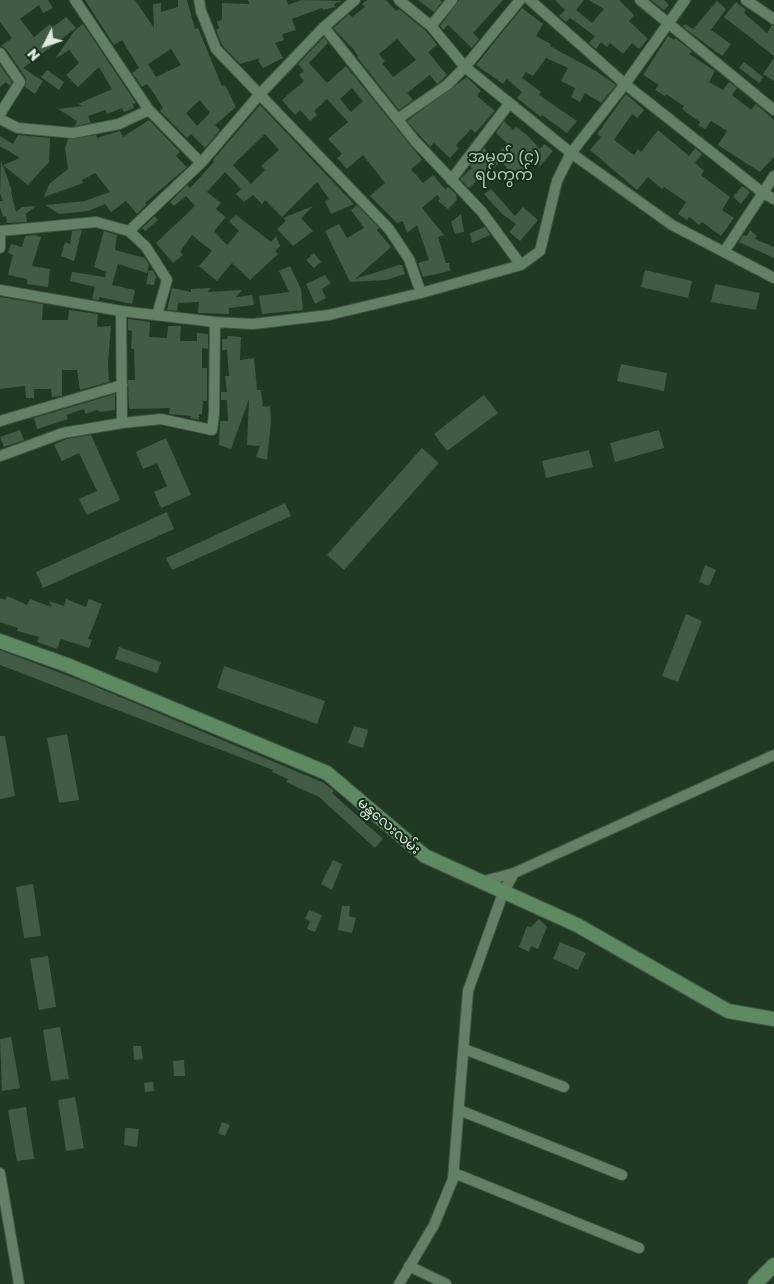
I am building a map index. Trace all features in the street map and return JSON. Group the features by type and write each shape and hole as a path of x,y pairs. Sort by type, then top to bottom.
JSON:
{"main road":[{"name":"မန္တလေးလမ်း","path":"0,641 85,672 327,773 425,856 577,925 728,1012 774,1019"},
{"path":"755,1284 774,1265"}],"street":[{"path":"75,0 149,110 201,163"},
{"path":"199,0 201,11 216,49 389,229 409,258 421,293"},
{"path":"129,231 201,163 259,95 324,27 355,0"},
{"path":"431,26 452,0"},
{"path":"398,118 446,85 465,67 520,0"},
{"path":"530,0 625,84 774,199"},
{"path":"640,0 774,110"},
{"path":"0,290 121,311 215,322 253,324 329,315 421,293 521,265 540,251 557,181 571,153 625,84 667,22 685,0"},
{"path":"746,0 774,18"},
{"path":"401,1 431,26 465,67 508,104 571,153 672,225 774,278"},
{"path":"324,27 416,141 482,212 521,265"},
{"path":"0,53 20,82 0,114"},
{"path":"451,180 508,104"},
{"path":"0,119 18,128 73,133 119,124 149,110"},
{"path":"724,252 774,176"},
{"path":"0,231 96,222 129,231 146,247 167,280 157,315"},
{"path":"0,237 0,248"},
{"path":"121,311 122,423"},
{"path":"0,456 63,433 122,423 161,419 212,430 214,414 215,322"},
{"path":"0,421 122,385"},
{"path":"480,882 514,873 774,756"},
{"path":"399,1284 434,1225 454,1173 468,991 503,893 514,873"},
{"path":"464,1049 564,1087"},
{"path":"459,1110 622,1176"},
{"path":"0,1173 19,1284"},
{"path":"454,1173 639,1248"},
{"path":"409,1266 446,1284"}],"building":[{"path":"0,0 48,0 53,8 43,13 39,5 20,19 34,37 50,24 53,27 66,17 76,28 23,68 43,81 35,94 25,87 26,78 6,49 1,46 12,38 0,22"},
{"path":"85,0 135,0 154,28 153,4 161,3 161,12 178,7 178,0 187,0 195,29 198,28 222,86 225,85 236,107 215,125 220,130 205,148 191,134 187,138 160,111 163,108 153,92 147,84 142,87 132,73 139,68 122,40 114,45","holes":["171,49 181,65 156,77 148,64","200,100 210,113 197,126 186,113"]},
{"path":"248,0 287,0 288,5 302,0 342,1 334,4 335,7 323,10 322,8 292,19 296,30 282,34 284,40 275,43 283,58 263,68 258,60 260,58 240,64 222,45 216,30 219,28 217,21 222,20 222,3 249,4"},
{"path":"367,0 386,0 396,11 399,9 427,32 437,45 428,52 447,75 437,84 430,75 407,93 413,100 399,110 357,57 354,50 333,28 349,14 352,17 365,7 362,4","holes":["397,39 416,60 393,77 382,63 385,61 379,54"]},
{"path":"418,0 440,0 442,2 434,12"},
{"path":"459,0 503,0 473,33 479,39 472,48 448,25 443,30 440,26"},
{"path":"555,0 584,0 576,10 592,23 604,9 589,0 619,0 634,15 629,21 648,39 639,49 632,43 623,54 610,43 607,47 601,42 596,49 589,43 595,36 570,18 566,22 559,16 565,10"},
{"path":"651,0 664,0 669,5 664,10"},
{"path":"717,1 726,9 711,30 731,44 722,56 683,27 685,24 693,29"},
{"path":"736,2 746,10 744,13 767,33 772,25 774,26 774,56 724,17"},
{"path":"522,8 543,24 536,36 616,85 601,103 585,93 580,102 571,97 575,88 561,81 568,68 546,58 533,76 526,72 522,78 541,92 539,95 577,121 567,133 542,115 541,117 517,98 522,92 507,79 503,84 476,65"},
{"path":"83,24 136,103 133,104 134,108 124,112 122,108 107,114 105,110 88,116 91,123 75,126 77,121 58,109 82,106 78,104 112,89 99,67 78,87 66,75 79,63 69,50 55,59 75,30"},
{"path":"668,36 674,40 675,38 692,51 689,54 715,71 709,82 723,90 729,82 737,88 732,95 751,110 756,104 774,120 774,157 760,172 718,145 727,131 711,121 705,129 698,125 700,122 682,109 684,106 666,94 665,96 655,90 659,85 643,75"},
{"path":"324,37 328,43 309,63 327,83 346,66 422,160 411,169 423,183 433,175 445,189 448,187 456,194 457,200 448,209 438,201 440,199 437,195 422,208 444,235 438,237 446,263 449,263 450,271 423,277 418,263 429,260 417,225 407,233 403,221 397,223 370,196 385,183 363,155 347,169 337,158 342,154 328,139 348,122 327,99 314,111 317,115 310,121 300,110 295,115 282,100 304,81 299,75 304,71 298,64","holes":["352,88 363,101 351,112 340,99"]},
{"path":"774,58 774,81 763,74"},
{"path":"744,62 763,77 759,83 739,68"},
{"path":"0,65 12,82 10,86 6,82 0,87"},
{"path":"47,70 64,82 59,90 41,77"},
{"path":"467,77 481,91 477,96 495,111 475,133 471,129 456,145 459,148 450,158 434,143 430,147 407,121"},
{"path":"626,94 644,110 637,118 632,114 614,140 634,155 638,149 641,152 658,130 689,156 695,148 702,154 695,163 704,171 701,175 730,197 722,210 734,218 721,236 702,222 699,225 689,217 687,220 678,214 686,202 664,187 662,189 648,177 637,190 590,150 601,137 597,134"},
{"path":"260,105 354,204 331,214 325,201 329,199 317,182 282,217 265,200 262,204 253,195 244,202 236,194 241,189 225,172 207,192 221,203 216,209 226,217 214,231 227,245 239,231 229,221 236,215 271,242 276,236 280,246 275,251 278,254 250,280 232,263 217,281 199,266 212,251 192,235 180,252 183,255 173,263 156,243 195,206 186,196 174,206 170,202 187,185 190,188 214,162 213,160","holes":["265,134 279,150 261,166 265,170 251,184 233,165"]},
{"path":"149,120 180,152 176,156 187,167 145,203 146,205 137,214 126,201 111,212 105,204 88,211 59,214 45,205 85,201 110,192 95,173 82,180 83,183 44,197 49,184 68,169 65,148 68,139 96,135 97,138 120,131 123,137"},
{"path":"504,121 513,130 516,127 526,134 540,149 544,144 553,151 540,166 535,161 515,177 501,161 492,170 490,168 469,188 460,179 472,168 470,166 484,148 493,157 508,144 496,133"},
{"path":"18,135 50,138 49,162 28,185 3,165 20,158 0,146 0,136 13,144"},
{"path":"1,160 12,191 16,212 22,207 36,206 26,214 27,222 7,223 6,216 3,217 0,207 0,201 3,201 0,193"},
{"path":"742,186 750,192 741,204 733,197"},
{"path":"491,189 515,216 523,207 538,220 520,241 509,232 516,224 501,213 484,194"},
{"path":"357,205 379,228 377,230 391,247 355,279 399,265 402,265 405,274 386,280 350,282 325,231 339,224 347,238 364,228 351,210"},
{"path":"313,206 301,218 313,231 293,246 277,229 286,221 283,218"},
{"path":"461,214 464,232 455,234 451,222"},
{"path":"155,216 158,220 145,231 142,228"},
{"path":"485,227 490,235 472,243 470,233"},
{"path":"82,230 74,261 61,256 65,242 70,244 72,231"},
{"path":"750,230 757,236 755,239 774,247 774,258 739,242 743,235 747,236"},
{"path":"104,231 117,235 115,250 145,258 149,264 147,273 118,264 112,285 135,290 132,304 99,297 99,300 92,299 95,287 70,281 72,272 105,277 106,272 94,267"},
{"path":"35,235 41,237 32,266 50,269 48,287 27,284 27,279 8,275 13,255 8,253 11,244 22,247 25,236"},
{"path":"314,253 321,262 314,268 306,260"},
{"path":"290,266 301,289 303,310 262,314 259,296 289,292 279,271"},
{"path":"149,270 153,271 156,276 154,285 146,284"},
{"path":"645,270 692,281 688,298 641,287"},
{"path":"325,275 331,283 322,289 326,298 315,304 306,284"},
{"path":"715,284 760,293 756,310 711,302"},
{"path":"172,288 191,292 191,289 211,288 208,292 242,290 236,297 252,295 254,305 229,308 229,314 198,313 199,302 178,303 177,311 167,310"},
{"path":"0,297 43,304 42,320 68,320 69,310 98,314 97,327 111,326 108,363 109,382 80,390 77,370 62,370 62,396 52,397 51,389 34,389 34,398 26,398 25,386 0,389"},
{"path":"128,319 150,322 149,337 167,338 168,326 181,326 180,341 197,341 197,333 208,334 208,349 202,348 202,368 207,368 207,401 203,401 202,414 199,414 199,420 190,418 191,416 169,414 170,408 129,409 128,380 135,380 134,349 131,349 132,331 128,330"},
{"path":"228,336 241,337 240,360 254,358 257,390 261,390 263,407 270,406 271,421 267,460 256,457 260,446 247,445 249,399 231,449 219,445 220,421 228,421 227,400 221,400 221,392 227,392 225,376 229,376 227,350 222,350 222,339 227,339"},
{"path":"621,364 667,373 664,391 617,381"},
{"path":"115,394 115,410 99,412 98,410 85,414 84,409 66,415 68,419 37,429 34,418"},
{"path":"484,395 498,413 447,451 434,434"},
{"path":"20,430 24,440 4,447 0,437"},
{"path":"659,430 664,448 615,462 610,443"},
{"path":"91,435 120,500 87,515 79,499 97,491 79,453 62,461 54,445 66,439"},
{"path":"166,438 191,495 161,508 154,492 167,486 157,463 143,469 136,452"},
{"path":"422,448 439,463 344,570 327,555"},
{"path":"589,450 593,467 546,478 542,461"},
{"path":"285,503 291,516 172,570 166,558"},
{"path":"167,512 174,529 43,588 36,572"},
{"path":"705,565 716,570 709,586 699,582"},
{"path":"7,596 27,605 30,599 52,607 49,601 64,606 66,599 86,607 89,599 102,604 88,639 92,640 89,648 61,639 57,649 37,642 39,637 17,631 18,628 0,622 0,598 5,600"},
{"path":"686,614 702,621 678,682 662,676"},
{"path":"119,647 161,662 157,673 115,659"},
{"path":"0,650 87,683 324,783 334,791 332,793 383,839 375,848 319,797 286,782 288,779 272,772 273,770 0,665"},
{"path":"224,666 325,701 317,724 217,688"},
{"path":"354,726 368,730 363,748 348,743"},
{"path":"67,734 79,800 59,803 47,738"},
{"path":"0,736 5,736 15,796 0,799"},
{"path":"333,860 342,864 332,890 321,884"},
{"path":"33,884 41,936 24,938 16,887"},
{"path":"342,906 350,906 349,916 356,918 352,933 338,930"},
{"path":"309,910 322,915 315,932 307,929 310,921 305,919"},
{"path":"539,919 547,927 538,949 531,946 529,952 519,947 527,926 531,927"},
{"path":"560,942 586,953 578,970 553,959"},
{"path":"48,956 56,1007 39,1010 30,959"},
{"path":"60,1027 69,1079 51,1081 43,1030"},
{"path":"11,1037 20,1088 2,1091 0,1039"},
{"path":"133,1046 141,1046 143,1059 134,1060"},
{"path":"184,1060 185,1076 174,1076 173,1061"},
{"path":"153,1082 154,1091 145,1092 144,1083"},
{"path":"75,1097 84,1148 66,1151 58,1100"},
{"path":"26,1107 34,1159 17,1161 8,1110"},
{"path":"222,1122 230,1125 225,1136 218,1133"},
{"path":"125,1128 139,1129 137,1147 124,1145"}],"district":[{"name":"အမှတ် (၄) ရပ်ကွက်","path":"504,166"}]}
